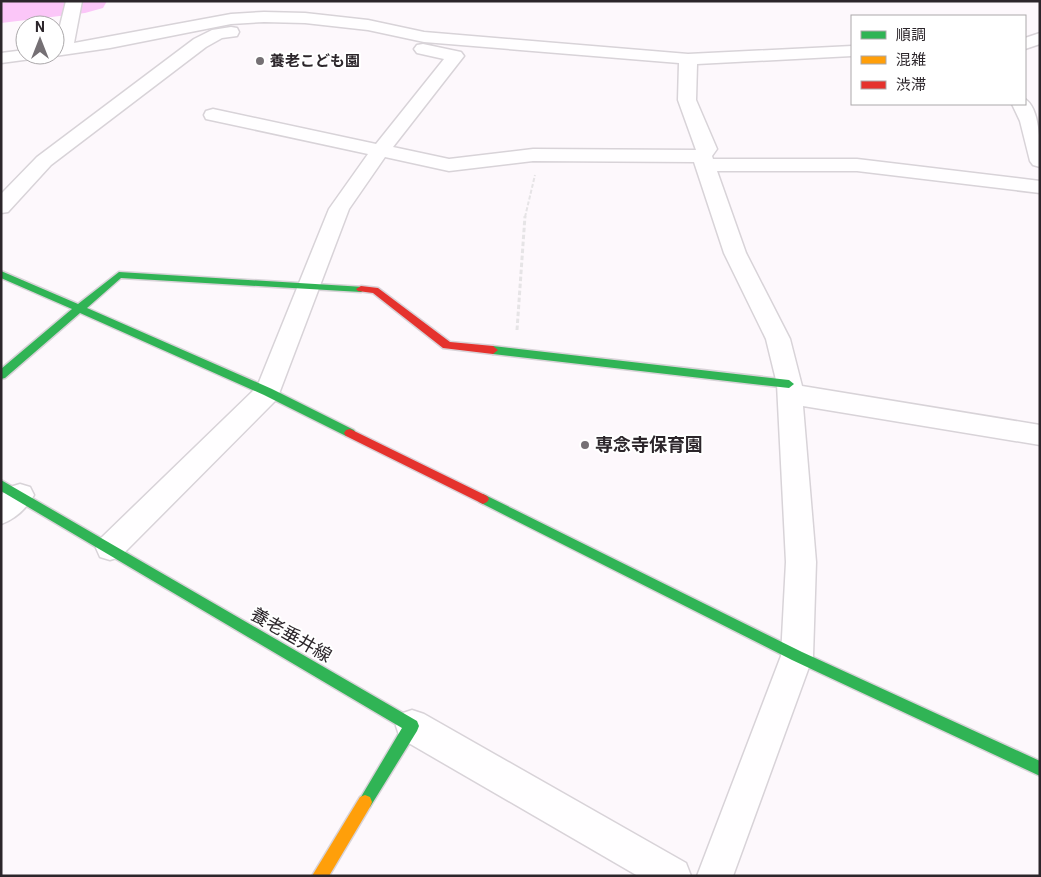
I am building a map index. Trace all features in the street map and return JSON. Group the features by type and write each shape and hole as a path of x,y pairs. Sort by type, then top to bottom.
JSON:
{"street":[{"path":"65,32 74,1"},
{"path":"65,49 110,43 231,19 264,17 331,20 368,25 424,37 688,59 789,53 851,52"},
{"path":"1,207 44,161 200,43 218,34 283,26 305,18"},
{"path":"110,548 268,392 339,208 380,151 456,56 346,32 331,20"},
{"path":"1026,44 1040,38"},
{"path":"1,58 15,56"},
{"path":"688,59 687,100 707,149 704,161 735,253 778,340 789,389 801,562 797,656 715,876"},
{"path":"1021,105 1029,121 1040,161"},
{"path":"213,115 449,165 540,155 857,165 1040,187"},
{"path":"1,274 268,392 797,656 1040,769"},
{"path":"1,375 119,275 374,290 447,345 789,389 1040,435"},
{"name":"養老垂井線","path":"7,497 110,548 412,726"},
{"path":"320,876 412,726 673,876"}],"path":[{"path":"516,353 524,224 540,155"}],"waterway":[{"path":"1,13 85,4 92,1"}],"traffic: fast":[{"path":"1,274 268,392 350,433"},
{"path":"1,375 119,275 361,289"},
{"path":"493,350 789,384"},
{"path":"1,485 412,726 365,802"},
{"path":"483,499 797,656 1040,769"}],"traffic: slow":[{"path":"320,876 365,802"}],"traffic: jam":[{"path":"361,289 375,290 447,345 493,350"},
{"path":"350,433 483,499"}],"place":[{"name":"養老こども園","path":"260,61"},
{"name":"専念寺保育園","path":"585,445"}]}
